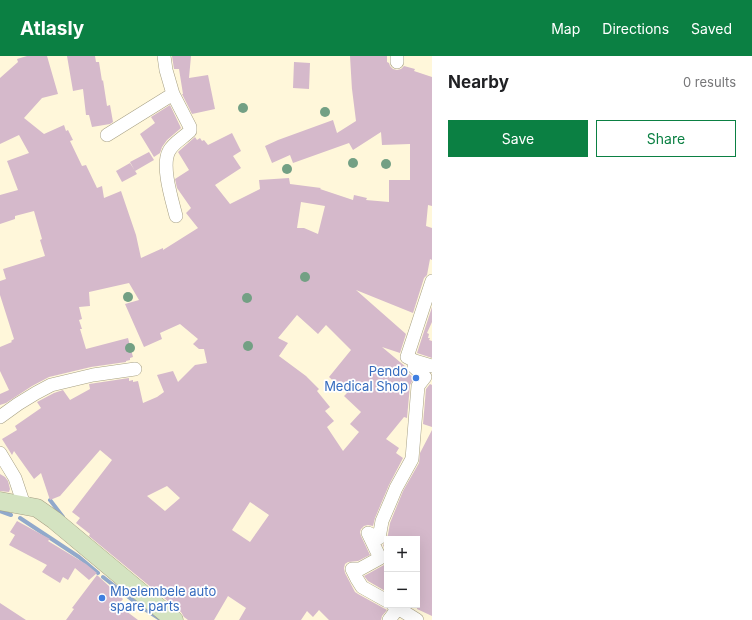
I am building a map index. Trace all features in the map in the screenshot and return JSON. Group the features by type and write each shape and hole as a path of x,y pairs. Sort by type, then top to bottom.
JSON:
{"main road":[{"path":"0,501 38,508 174,620"}],"street":[{"path":"164,56 166,70 173,94 190,127 190,131 172,146 168,152 166,161 166,174 176,216"},
{"path":"107,135 173,94"},
{"path":"432,281 407,357 432,366"},
{"path":"384,600 362,587 352,569 360,569 380,558 368,533 379,538 382,521 396,488 412,459 418,386 425,377 414,367 416,360"},
{"path":"0,417 36,392 51,385 93,375 135,368"},
{"path":"0,453 15,478 23,502 38,508"},
{"path":"389,620 392,608"},
{"path":"398,608 417,620"}],"building":[{"path":"27,56 47,56 58,94 42,98 24,118 44,134 64,125 66,131 68,130 73,140 70,141 82,166 86,165 97,188 102,186 104,198 121,191 136,235 141,258 163,248 163,250 198,228 186,213 191,208 177,188 175,179 189,170 178,152 195,137 197,140 200,138 202,141 204,140 208,145 232,133 241,151 233,156 241,168 215,185 230,204 260,189 259,180 289,178 290,184 321,188 320,189 353,200 354,195 367,198 366,200 389,202 389,180 410,180 410,144 382,145 381,132 353,150 349,143 293,163 290,155 272,163 265,146 333,120 337,133 356,121 350,56 387,56 387,62 393,69 401,69 404,66 415,69 414,71 432,77 432,206 428,205 426,226 432,228 432,260 430,259 427,275 424,278 413,313 356,290 406,334 400,353 382,347 406,367 408,373 414,378 410,385 407,418 404,417 386,439 399,448 396,453 403,458 389,485 373,526 364,526 360,532 370,555 358,561 348,562 345,564 344,568 355,592 387,610 382,616 381,620 329,620 319,610 313,617 307,611 301,620 239,620 246,608 228,596 214,620 188,620 181,612 89,536 90,534 76,523 80,518 72,512 112,460 100,450 60,496 50,500 41,473 34,479 14,451 12,455 2,439 17,430 15,426 41,408 37,402 54,393 63,390 70,400 90,389 89,384 129,378 129,381 138,381 143,403 164,392 157,375 173,371 178,382 195,365 207,363 204,349 199,349 193,344 198,339 180,324 160,333 162,339 144,347 125,304 139,300 129,283 89,292 90,306 79,307 82,319 79,320 86,349 128,338 133,357 130,358 130,360 49,377 6,403 0,405 0,394 9,390 0,371 0,347 12,342 11,341 14,339 0,295 0,281 6,279 3,269 45,256 34,211 15,216 15,219 0,224 0,195 18,190 7,161 29,153 19,135 0,144 0,78 18,62 17,59","holes":["301,202 325,206 318,234 304,228 297,228","297,315 318,334 326,325 351,350 329,377 347,393 344,396 361,412 350,424 359,432 343,451 327,427 334,421 325,411 330,407 317,391 319,389 306,376 279,356 288,343 278,338","167,486 180,498 165,511 147,496","250,502 269,515 250,542 232,530"]},
{"path":"67,56 95,56 96,62 99,62 107,106 110,105 113,122 110,124 92,127 89,115 86,115 83,89 73,91"},
{"path":"172,56 191,56 189,78 208,75 215,109 192,114 182,94 179,69 174,69"},
{"path":"294,62 310,63 309,89 293,88"},
{"path":"170,105 181,128 167,140 160,153 154,157 140,134 155,123 151,117"},
{"path":"149,152 154,160 135,171 130,162"},
{"path":"130,163 137,174 122,182 116,171"},
{"path":"432,307 432,322 427,333 429,334 429,340 432,341 432,358 417,353"},
{"path":"430,384 432,385 432,427 423,424 426,389"},
{"path":"432,430 432,616 417,609 420,608 420,536 388,536 390,523 403,491 419,463 420,453"},
{"path":"0,474 8,481 10,489 9,492 0,491"},
{"path":"17,521 50,539 48,541 86,564 97,573 89,580 75,568 68,580 63,577 60,583 42,572 47,565 9,545 15,535 10,532"},
{"path":"384,565 384,590 368,581 364,576"},
{"path":"97,575 123,599 118,605 138,620 66,620 74,609 72,608"},
{"path":"0,603 26,620 0,620"}],"waterway":[{"path":"50,500 63,517"},
{"path":"0,511 11,515"},
{"path":"20,518 79,557 98,573"},
{"path":"103,577 135,602"},
{"path":"140,606 160,619"}],"place":[{"name":"Pendo Medical Shop","path":"416,378"},
{"name":"Mbelembele auto spare parts","path":"102,598"}]}
